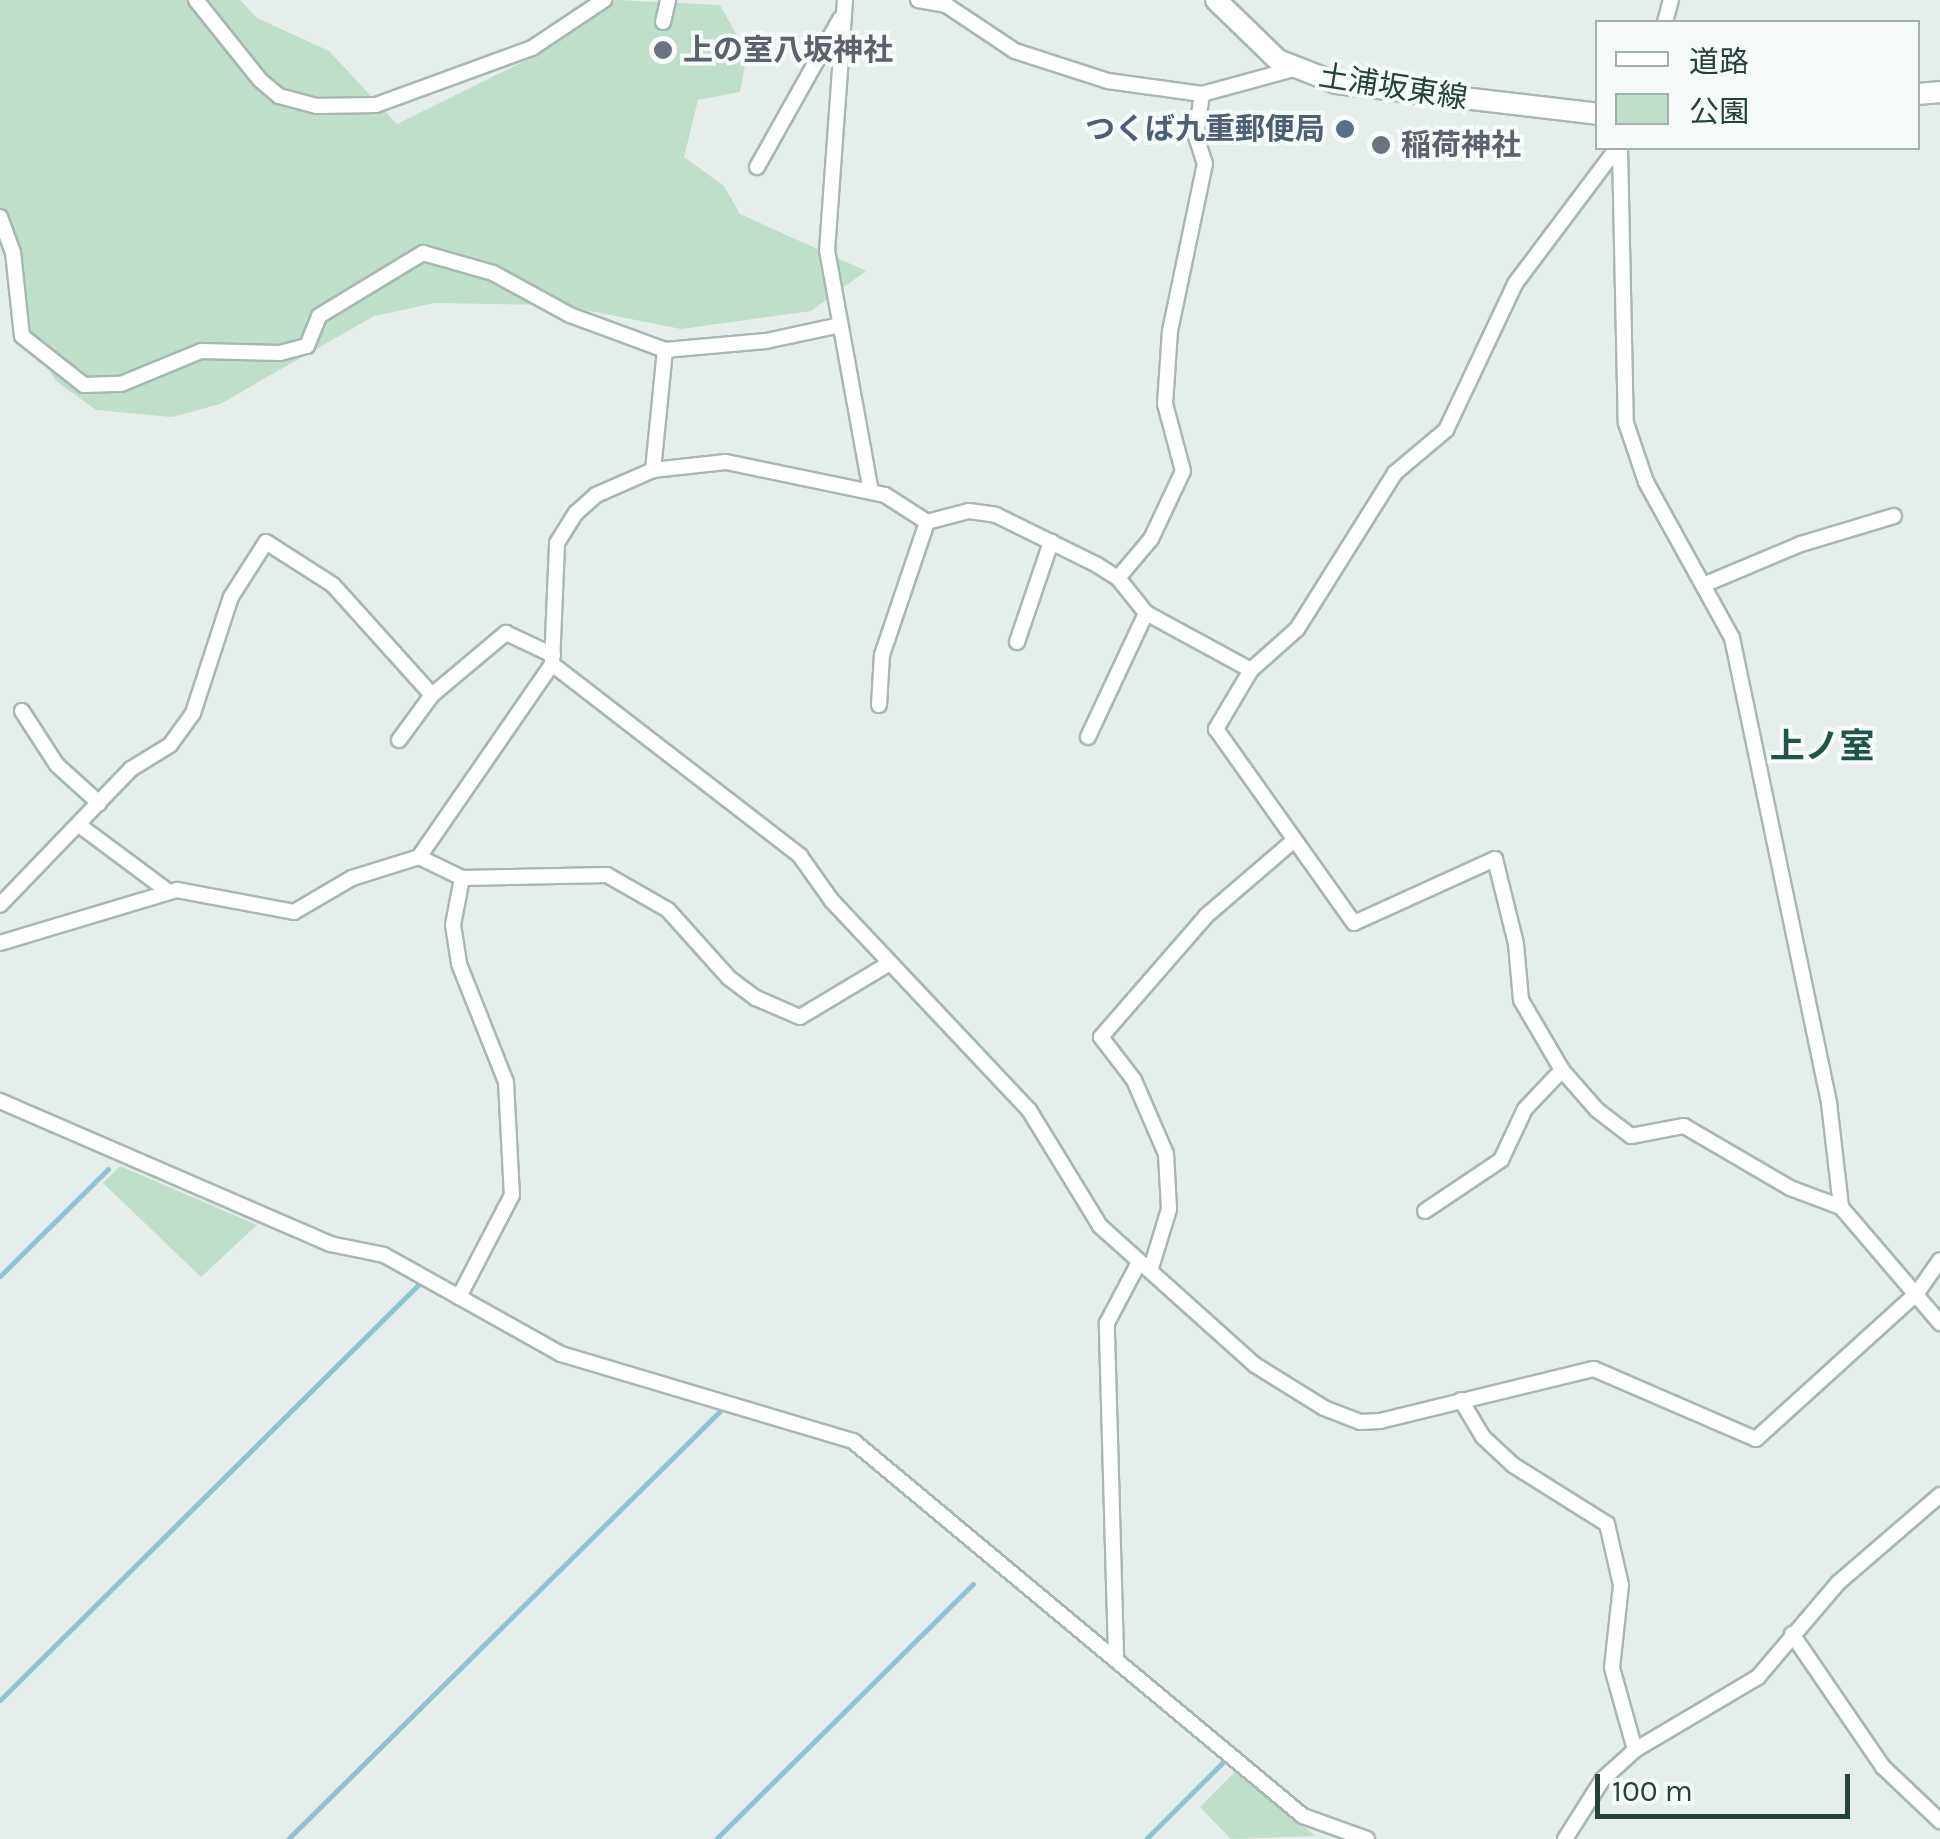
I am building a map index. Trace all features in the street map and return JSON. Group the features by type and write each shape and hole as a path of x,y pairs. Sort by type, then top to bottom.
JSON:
{"main road":[{"name":"土浦坂東線","path":"1216,0 1258,46 1294,69 1369,88 1595,114"}],"street":[{"path":"196,0 260,80 280,96 316,106 376,105 532,48 604,0"},
{"path":"663,22 668,0"},
{"path":"918,0 946,5 1015,51 1108,81 1202,94 1294,69"},
{"path":"757,167 844,7"},
{"path":"844,7 827,250 836,326 872,472 871,492"},
{"path":"1118,578 1151,539 1183,471 1165,404 1170,332 1206,164 1196,136 1202,94"},
{"path":"1617,150 1515,284 1446,430 1395,473 1297,629 1252,670 1216,729 1292,842 1354,923 1495,859 1516,944 1521,1000 1562,1070 1631,1136 1684,1126 1790,1188 1841,1207 1940,1323"},
{"path":"1619,150 1626,423 1646,482 1708,583 1732,638 1829,1104 1841,1207"},
{"path":"0,217 13,252 22,336 84,385 121,384 201,351 280,353 307,346 319,316 423,253 493,274 570,315 665,350 766,342 836,326"},
{"path":"652,470 665,350"},
{"path":"0,944 169,892 294,912 352,878 419,857 552,659 557,544 576,512 596,495 652,470 726,462 871,492 927,522 968,511 996,515 1118,578 1146,613 1252,670"},
{"path":"1708,583 1801,544 1894,516"},
{"path":"879,705 887,638 927,522"},
{"path":"0,905 131,769 170,745 192,713 230,597 266,542 333,585 432,696"},
{"path":"1018,642 1051,542"},
{"path":"1088,736 1146,613"},
{"path":"399,740 432,696 506,633 552,659 800,856 832,901 1029,1110 1100,1226 1255,1366 1324,1408 1360,1422 1594,1369 1756,1439 1917,1292 1940,1260"},
{"path":"22,711 57,765 99,803"},
{"path":"79,825 169,892"},
{"path":"1116,1656 1106,1323 1145,1265 1170,1208 1166,1154 1134,1080 1100,1036 1206,916 1292,842"},
{"path":"419,857 462,878 606,875 668,910 756,998 800,1017 890,963"},
{"path":"459,1298 497,1234 512,1195 513,1163 506,1082 459,964 453,924 462,878"},
{"path":"1424,1211 1501,1160 1525,1109 1562,1070"},
{"path":"0,1101 330,1244 384,1255 561,1354 854,1441 1303,1816 1367,1839"},
{"path":"1461,1400 1483,1437 1513,1466 1607,1524 1620,1585 1612,1668 1636,1750"},
{"path":"1565,1839 1604,1779 1636,1750 1758,1678 1838,1583 1940,1496"},
{"path":"1792,1634 1882,1768 1940,1821"}],"green space":[{"path":"0,0 240,0 257,18 329,51 397,124 543,52 616,0 720,5 747,54 740,92 698,100 684,157 724,186 740,214 866,271 811,311 681,329 560,305 435,303 374,316 220,404 172,417 96,410 56,381 32,342 0,239"},
{"path":"120,1166 257,1225 201,1277 103,1183"},
{"path":"1237,1770 1315,1836 1231,1839 1200,1807"}],"waterway":[{"path":"0,1276 108,1169"},
{"path":"0,1700 419,1284"},
{"path":"288,1839 719,1412"},
{"path":"716,1839 973,1584"},
{"path":"1146,1839 1223,1762"}],"place":[{"name":"上の室八坂神社","path":"663,50"},
{"name":"つくば九重郵便局","path":"1345,129"},
{"name":"稲荷神社","path":"1381,145"}],"district":[{"name":"上ノ室","path":"1822,747"}]}
